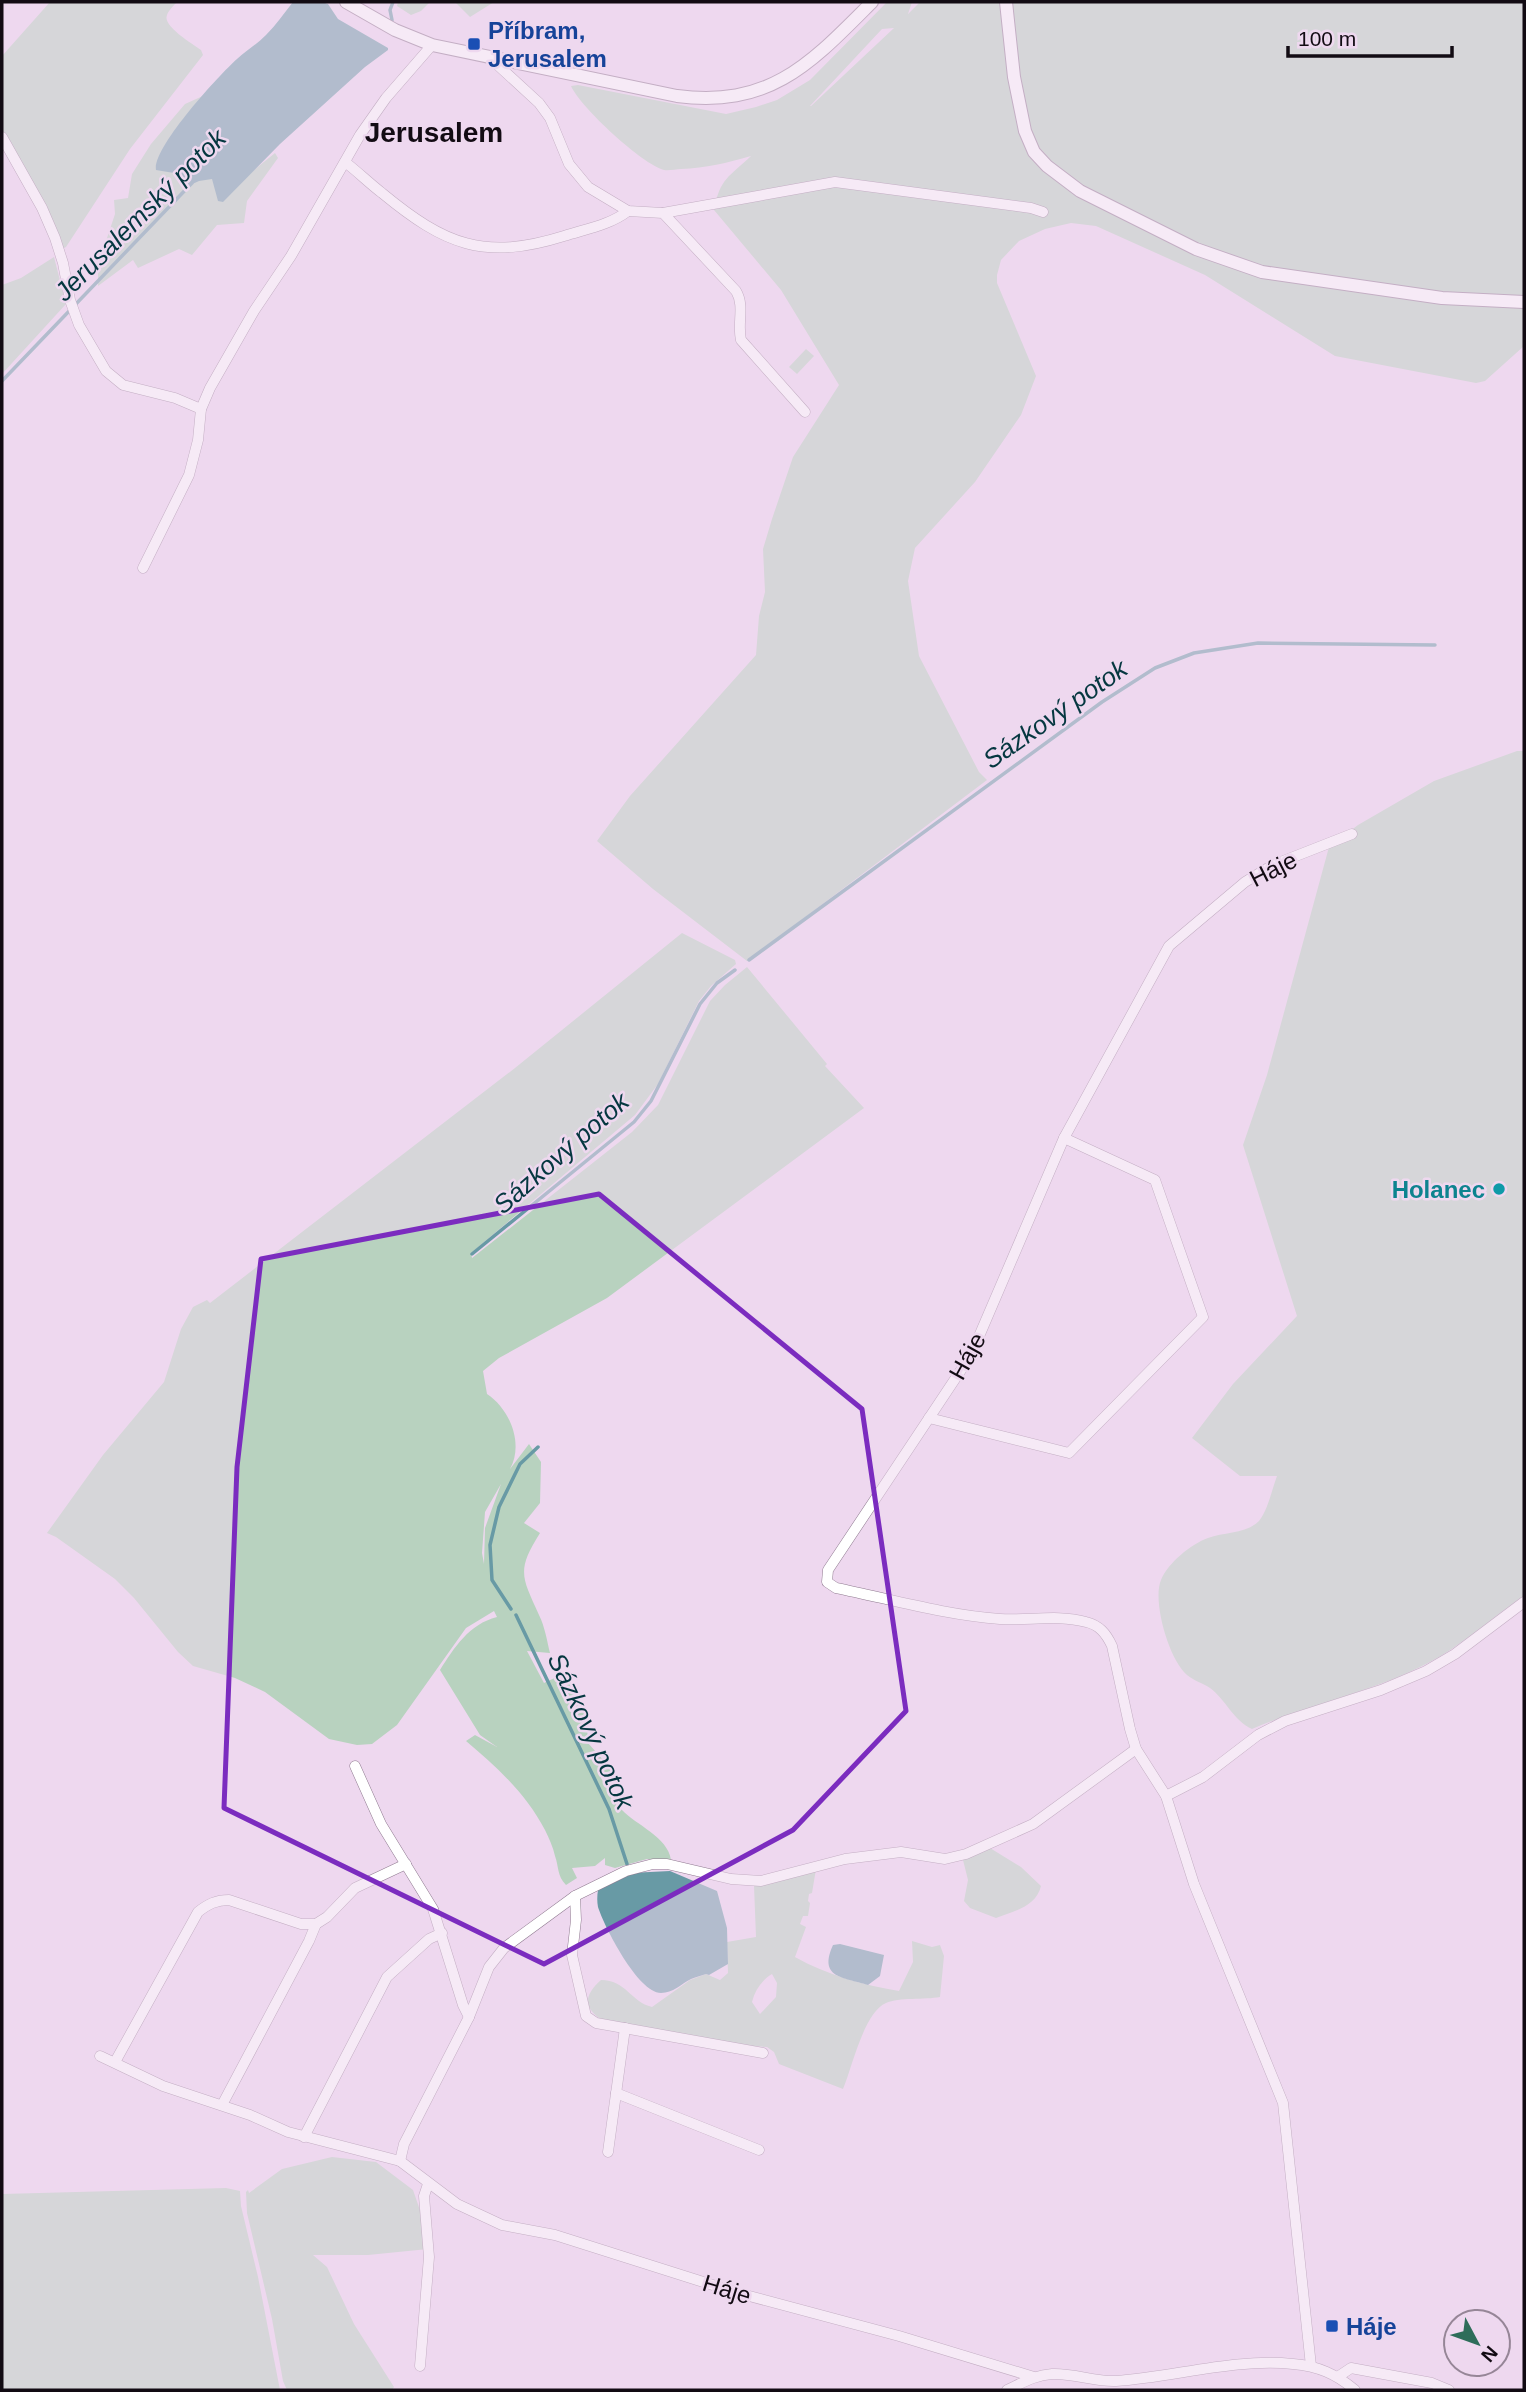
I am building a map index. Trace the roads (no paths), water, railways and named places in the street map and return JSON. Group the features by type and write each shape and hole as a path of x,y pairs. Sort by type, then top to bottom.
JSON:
{"street":[{"path":"346,2 402,33 432,45 701,99 746,95 785,79 836,37 872,2"},
{"path":"1006,2 1014,77 1025,131 1034,152 1047,166 1080,191 1196,249 1262,272 1442,298 1524,302"},
{"path":"143,568 190,475 198,440 201,409 233,348 291,256 373,116 432,45"},
{"path":"489,58 539,103 550,118 569,164 578,177 601,197 628,211 663,213 835,182 1031,208 1043,212"},
{"path":"2,137 42,208 63,263 72,305 90,346 106,371 117,382 134,389 175,398 201,409"},
{"path":"345,162 393,202 432,228 460,243 482,248 508,248 542,243 617,219 628,211"},
{"path":"663,213 736,291 741,306 741,340 805,412"},
{"name":"Háje","path":"1311,2366 1283,2103 1194,1884 1166,1796 1136,1749 1112,1646 1106,1634 1099,1627 1075,1619 1000,1619 953,1613 836,1588 827,1582 828,1570 971,1355 1064,1139 1168,946 1245,882 1273,865 1352,834"},
{"path":"929,1418 1069,1453 1203,1317 1155,1180 1064,1139"},
{"path":"1166,1796 1203,1777 1258,1735 1285,1721 1381,1690 1426,1671 1455,1654 1524,1602"},
{"path":"100,2056 163,2086 222,2105 304,2137 400,2161 404,2144 470,2017 489,1967 504,1948 575,1896 626,1871 653,1864 667,1864 732,1879 761,1881 845,1859 890,1853 901,1852 945,1859 966,1854 1033,1824 1136,1749"},
{"path":"355,1766 381,1824 433,1909 463,2005 470,2017"},
{"path":"115,2062 198,1912 205,1906 229,1900 301,1924 316,1924 327,1917 355,1888 406,1864"},
{"path":"575,1896 576,1920 572,1955 586,2016 596,2023 763,2053"},
{"path":"222,2105 316,1924"},
{"path":"304,2137 387,1977 429,1939 442,1933"},
{"path":"608,2152 625,2028"},
{"path":"616,2093 759,2150"},
{"name":"Háje","path":"400,2161 457,2204 502,2225 555,2235 738,2293 899,2336 1034,2377"},
{"path":"420,2366 429,2257 424,2196 428,2184"},
{"name":"Háje","path":"1007,2390 1034,2377 1055,2374 1113,2381 1235,2365 1291,2363 1311,2366 1339,2376 1355,2390"},
{"path":"1339,2376 1351,2368 1432,2383 1449,2390"}],"water":[{"path":"293,2 328,4 338,19 388,50 365,67 280,144 223,202 218,201 212,179 188,186 174,173 156,170 164,146 188,112 228,67 270,31"},
{"path":"670,1871 717,1891 727,1928 728,1964 709,1975 693,1978 673,1990 661,1993 642,1982 623,1957 601,1916 597,1894 598,1890 630,1873"},
{"path":"840,1944 884,1955 880,1976 868,1985 842,1978 831,1970 829,1956 833,1945"}],"waterway":[{"name":"Jerusalemský potok","path":"392,20 390,10 393,2"},
{"name":"Jerusalemský potok","path":"2,381 192,183"},
{"name":"Sázkový potok","path":"749,960 1102,702 1155,668 1194,653 1258,643 1435,645"},
{"name":"Sázkový potok","path":"472,1254 634,1122 651,1101 700,1004 717,983 735,970"},
{"name":"Sázkový potok","path":"511,1609 492,1580 490,1545 499,1507 520,1464 538,1447"},
{"name":"Sázkový potok","path":"516,1615 609,1809 627,1864"}],"place":[{"name":"Příbram, Jerusalem","path":"474,44"},
{"name":"Holanec","path":"1499,1189"},
{"name":"Háje","path":"1332,2326"}],"district":[{"name":"Jerusalem","path":"434,132"}]}
